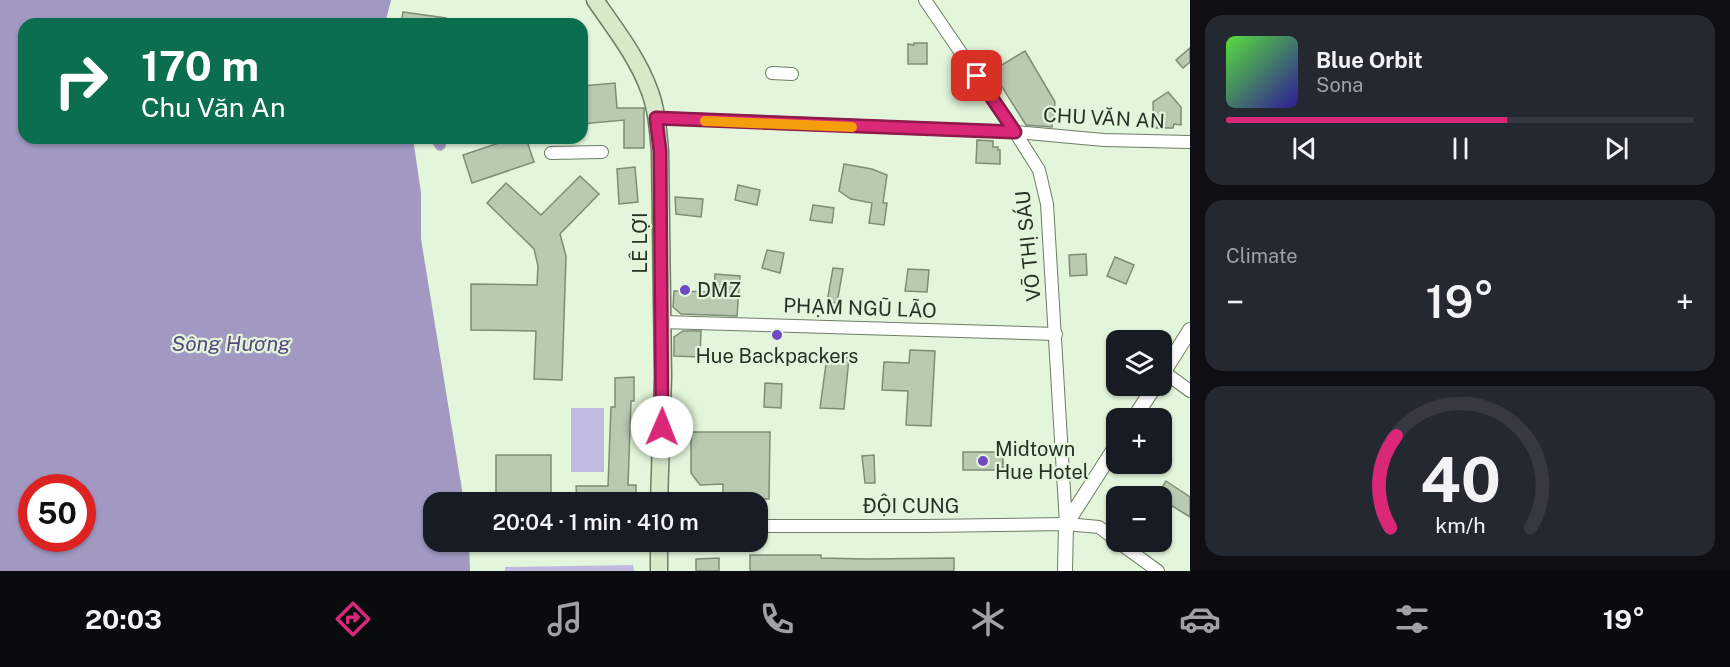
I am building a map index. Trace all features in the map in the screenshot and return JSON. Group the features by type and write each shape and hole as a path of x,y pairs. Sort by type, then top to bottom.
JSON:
{"main road":[{"name":"LÊ LỢI","path":"595,0 639,67 650,92 656,118 660,151 663,377 659,492"},
{"path":"659,552 659,571"}],"street":[{"name":"VÕ THỊ SÁU","path":"925,0 1039,170 1047,204 1066,524"},
{"path":"772,73 792,74"},
{"name":"CHU VĂN AN","path":"656,118 1015,132 1104,140 1190,142"},
{"path":"551,153 602,152"},
{"name":"PHẠM NGŨ LÃO","path":"662,322 1056,334"},
{"path":"1172,358 1190,330"},
{"path":"1172,380 1190,391"},
{"path":"1065,571 1066,524 1106,462"},
{"name":"ĐỘI CUNG","path":"768,526 1066,524 1100,527 1106,532"},
{"name":"ĐỘI CUNG","path":"1132,552 1158,571"}],"shaded area":[{"path":"571,408 604,408 604,472 571,472"},
{"path":"633,565 634,571 505,571 505,567"}],"water":[{"name":"Sông Hương","path":"0,0 391,0 386,18 18,18 18,144 414,144 421,193 421,239 462,492 423,492 423,552 469,552 470,571 0,571"},
{"path":"432,144 446,144 441,151"}],"building":[{"path":"403,12 446,18 402,18"},
{"path":"914,43 927,43 927,64 908,64 908,44 914,45"},
{"path":"1190,48 1190,62 1183,68 1176,60"},
{"path":"1025,51 1055,102 1052,127 1026,125 992,71"},
{"path":"615,83 617,108 644,108 644,148 624,148 624,120 588,123 588,85"},
{"path":"1168,92 1181,107 1181,125 1174,124 1173,128 1154,128 1153,102"},
{"path":"977,140 993,141 993,147 998,147 1000,150 1000,164 976,163"},
{"path":"496,144 528,144 534,162 472,183 463,155"},
{"path":"844,164 872,169 887,175 883,203 887,203 884,225 869,223 872,203 851,199 839,191"},
{"path":"635,167 638,202 619,204 617,169"},
{"path":"580,176 599,194 560,234 566,256 562,380 534,379 536,331 471,330 471,284 537,285 538,266 534,249 487,203 506,183 541,215"},
{"path":"738,185 760,190 757,205 735,200"},
{"path":"675,197 703,199 701,217 676,214"},
{"path":"813,205 834,208 832,223 810,220"},
{"path":"767,250 784,253 780,273 762,268"},
{"path":"1086,254 1087,275 1070,276 1069,255"},
{"path":"1115,257 1134,265 1126,284 1107,276"},
{"path":"833,268 843,269 837,303 827,302"},
{"path":"908,269 929,270 927,292 905,291"},
{"path":"715,274 740,276 737,316 681,314 673,307 674,291 714,292"},
{"path":"683,331 701,331 700,357 674,356 674,337"},
{"path":"910,350 935,351 931,426 906,425 908,391 882,390 884,362 909,363"},
{"path":"827,357 849,358 844,409 820,408"},
{"path":"634,377 628,485 636,485 636,492 576,492 576,486 608,486 611,407 615,407 615,378"},
{"path":"765,383 782,384 781,408 764,407"},
{"path":"691,432 770,432 769,499 768,492 723,492 723,484 700,485 691,473"},
{"name":"Midtown Hue Hotel","path":"963,452 1003,452 1003,470 963,470"},
{"path":"496,455 551,455 551,492 496,492"},
{"path":"874,455 875,483 865,483 862,456"},
{"path":"1166,481 1190,497 1190,517 1172,506 1172,486 1163,486"},
{"path":"750,555 821,555 821,558 867,559 954,558 954,571 750,571"},
{"path":"719,558 719,571 696,571 696,559"}],"slow traffic":[{"path":"705,121 852,127"}],"place":[{"name":"DMZ","path":"685,290"},
{"name":"Hue Backpackers","path":"777,335"},
{"name":"Midtown Hue Hotel","path":"983,461"}],"route":[{"path":"662,427 660,151 656,118 1015,132 977,76"}]}
